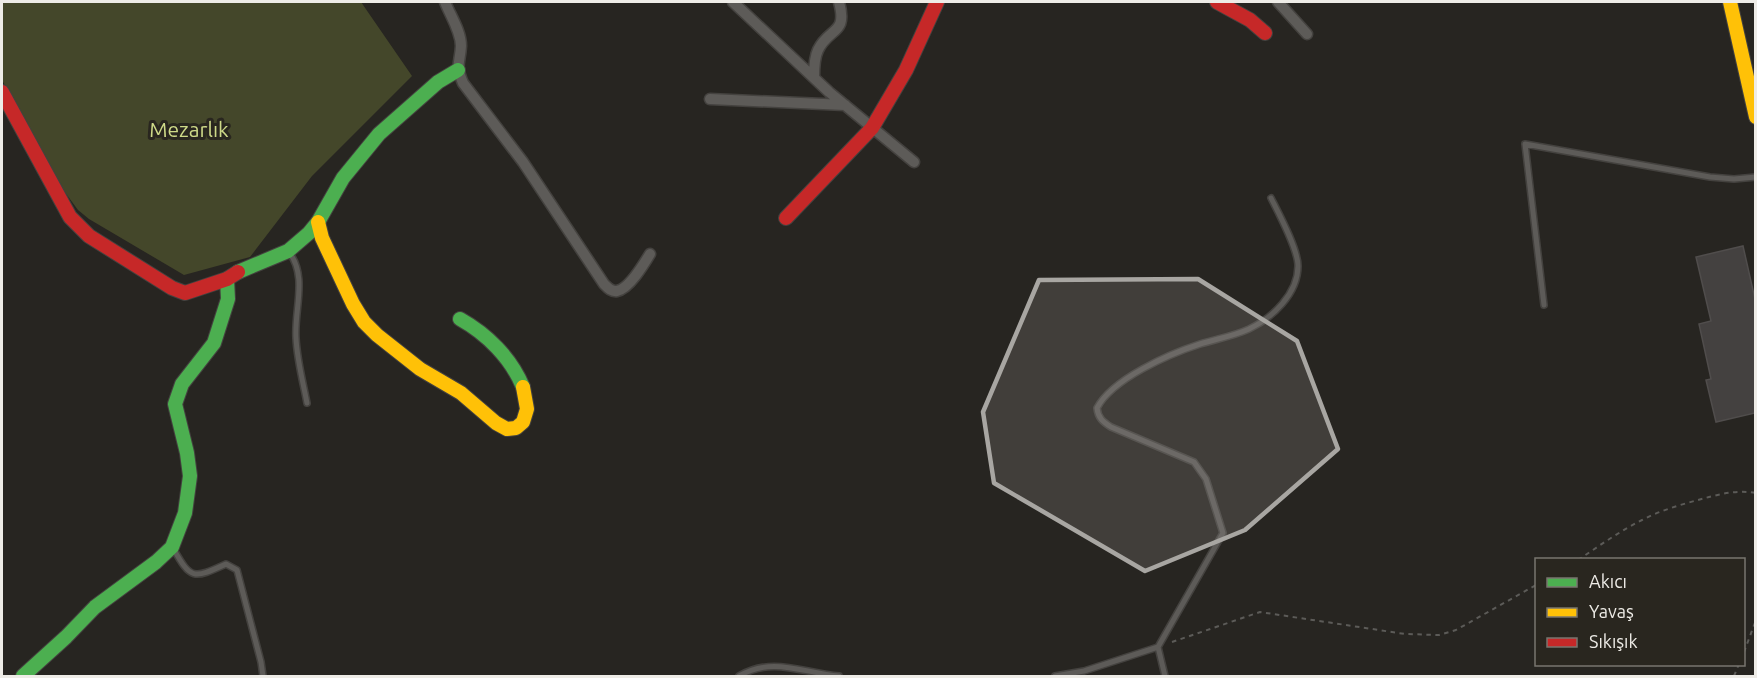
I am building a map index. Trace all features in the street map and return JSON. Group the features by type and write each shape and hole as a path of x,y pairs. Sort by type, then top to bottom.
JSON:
{"street":[{"path":"444,2 461,45 458,70 463,83 523,162 603,284 617,291 626,286 650,254"},
{"path":"733,2 814,78 914,162"},
{"path":"814,78 817,50 841,24 843,15 839,2"},
{"path":"786,218 872,128 906,70 937,2"},
{"path":"1217,2 1250,20 1265,33"},
{"path":"1278,2 1307,34"},
{"path":"1730,2 1755,117"},
{"path":"2,92 70,217 89,236 172,288 185,293 227,279 246,268 288,251 318,222 344,178 379,134 438,82 458,70"},
{"path":"710,99 846,105"},
{"path":"318,222 318,233 360,318 370,329 427,374 461,393 499,425 508,430 517,428 524,421 528,398 520,380 502,354 471,323 460,319"},
{"path":"23,676 95,607 156,562 172,547 185,513 190,476 175,404 182,384 214,343 228,299 227,279"}],"lane":[{"path":"1544,305 1526,144 1710,177 1734,179 1755,177"},
{"path":"1164,676 1158,647 1223,533 1206,479 1194,462 1111,427 1101,420 1096,408 1111,389 1167,356 1246,331 1262,322 1287,298 1298,266 1293,248 1271,198"},
{"path":"288,251 295,260 299,276 295,337 307,403"},
{"path":"172,547 184,568 191,573 205,573 226,564 237,570 263,676"},
{"path":"1055,676 1084,671 1158,647"},
{"path":"739,676 759,666 838,676"}],"path":[{"path":"1581,558 1654,514 1727,493 1744,491 1755,493"},
{"path":"1158,647 1260,612 1405,634 1438,635 1456,630 1535,586"},
{"path":"1745,647 1755,620"}],"highlighted area":[{"path":"1198,279 1297,341 1338,449 1245,530 1145,571 994,483 983,412 1039,280"}],"green space":[{"name":"Mezarlık","path":"2,2 361,2 412,76 312,176 250,257 184,275 89,219 78,210 64,191 2,80"}],"building":[{"path":"1743,246 1755,299 1755,413 1716,422 1706,380 1711,379 1699,324 1711,321 1696,257"}],"traffic: fast":[{"path":"238,272 288,251 309,233 318,222 343,178 379,134 438,82 458,70"},
{"path":"23,676 95,607 156,562 172,547 185,513 190,476 175,404 182,384 214,343 228,299 227,279"},
{"path":"460,319 489,339 512,366 523,387"}],"traffic: slow":[{"path":"1730,2 1756,117"},
{"path":"318,222 322,238 353,304 364,322 377,335 420,369 461,393 496,423 507,429 516,428 523,422 527,409 523,387"}],"traffic: jam":[{"path":"786,218 872,128 906,70 937,2"},
{"path":"1217,2 1250,20 1265,33"},
{"path":"2,92 70,217 89,236 172,288 185,293 227,279 238,272"}]}
